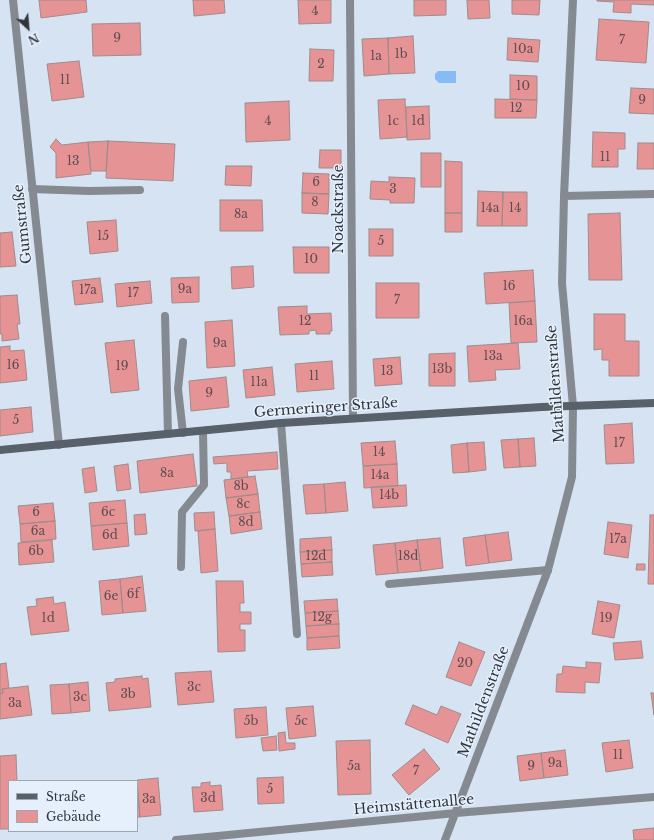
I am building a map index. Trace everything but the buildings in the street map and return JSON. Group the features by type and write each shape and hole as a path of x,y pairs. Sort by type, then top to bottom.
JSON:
{"main road":[{"name":"Germeringer Straße","path":"0,450 281,423 573,406 654,403"}],"street":[{"name":"Gumstraße","path":"13,0 59,445"},
{"name":"Noackstraße","path":"350,0 353,418"},
{"name":"Mathildenstraße","path":"445,840 548,570 572,477 573,406 562,283 564,196 573,0"},
{"path":"32,189 89,191 140,190"},
{"path":"564,196 654,194"},
{"path":"165,316 168,434"},
{"path":"183,342 178,389 183,433"},
{"path":"281,423 298,634"},
{"path":"181,567 182,512 204,485 203,430"},
{"path":"389,584 548,570"},
{"name":"Heimstättenallee","path":"176,840 654,797"}],"water":[{"path":"438,71 456,71 456,83 439,83 435,79 435,74"}]}
